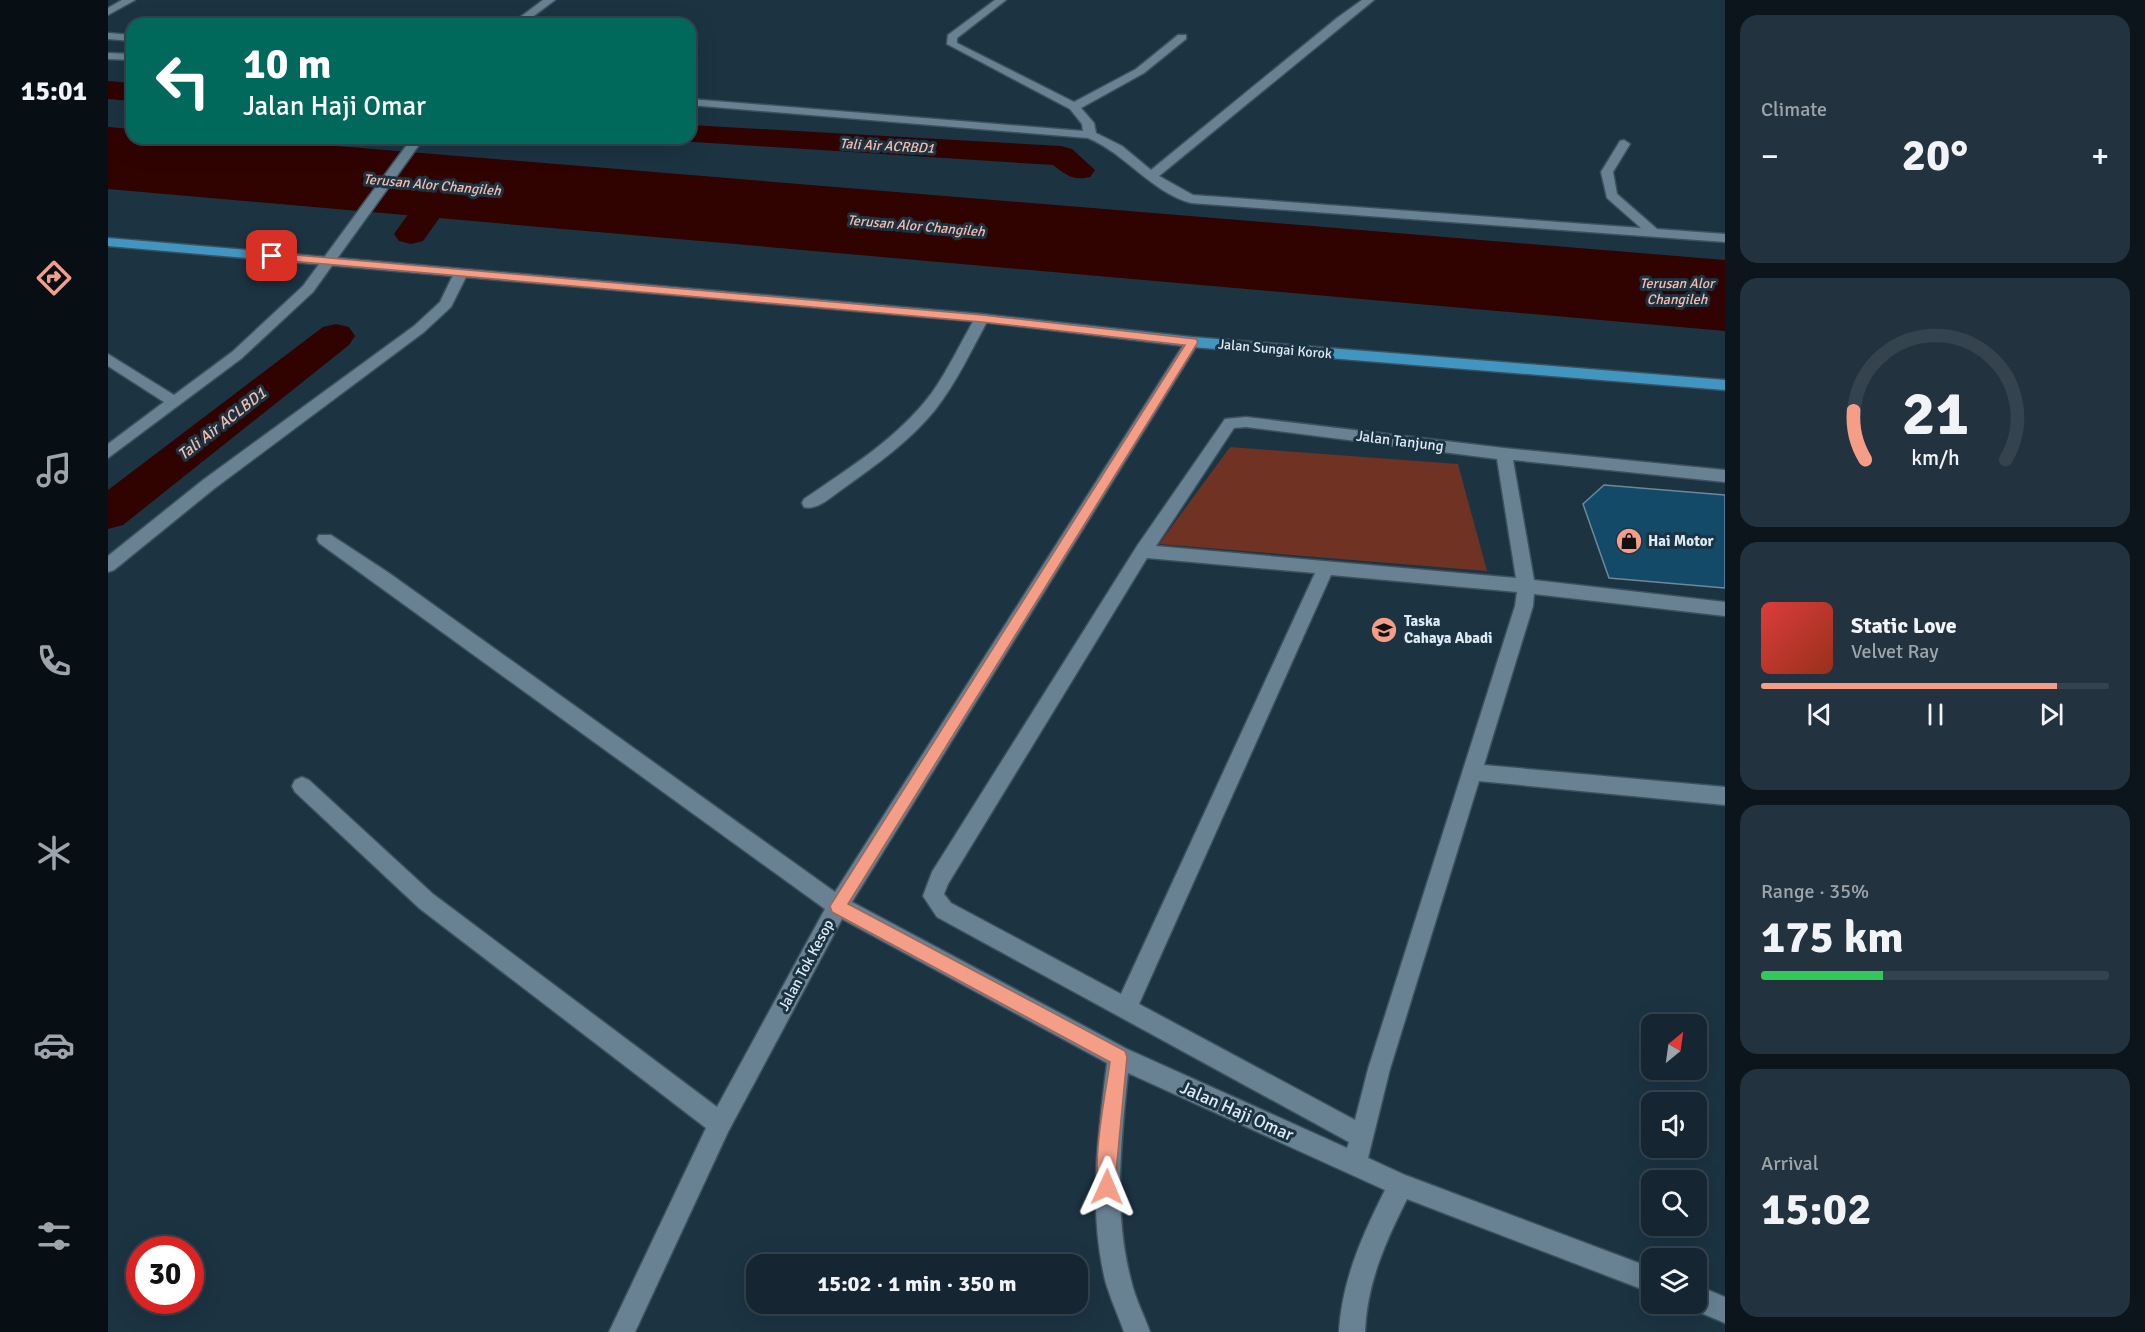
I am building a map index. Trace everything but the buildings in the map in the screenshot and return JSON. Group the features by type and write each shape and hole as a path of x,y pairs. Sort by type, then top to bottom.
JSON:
{"main road":[{"name":"Jalan Sungai Korok","path":"108,242 982,318 1192,342 1725,385"}],"street":[{"path":"108,12 130,0"},
{"path":"524,18 550,0"},
{"path":"1001,0 952,37 952,44 1074,107 1089,123 1090,135"},
{"path":"1152,175 1191,148 1286,65 1369,0"},
{"path":"108,36 126,38"},
{"path":"1074,107 1140,71 1182,37"},
{"path":"108,56 126,57"},
{"path":"696,102 1090,135 1125,151 1164,188 1191,199 1725,238"},
{"path":"108,452 237,355 308,289 342,239 413,144"},
{"path":"1624,144 1607,172 1611,195 1653,232"},
{"path":"108,565 209,484 419,329 446,304 461,273"},
{"path":"810,503 885,448 927,410 949,380 982,318"},
{"name":"Jalan Tok Kesop","path":"622,1332 720,1124 837,906 1192,342"},
{"path":"108,359 176,402"},
{"name":"Jalan Tanjung","path":"1143,551 1230,423 1246,422 1504,454 1725,476"},
{"path":"1354,1164 1379,1068 1524,606 1526,586 1504,454"},
{"name":"Jalan Haji Omar","path":"325,539 383,578 837,906 1119,1057 1401,1185 1641,1277"},
{"path":"1361,1136 944,910 933,896 939,879 1143,551 1526,586 1725,609"},
{"path":"1126,1009 1326,567"},
{"path":"1471,772 1725,796"},
{"path":"302,786 426,901 720,1124"},
{"path":"1119,1057 1108,1146 1107,1208 1118,1281 1137,1332"},
{"path":"1352,1332 1357,1290 1371,1246 1401,1185"},
{"path":"1707,1303 1725,1310"}],"shaded area":[{"path":"1230,447 1458,464 1487,571 1159,544"}],"water":[{"name":"Terusan Alor Changileh","path":"108,127 126,128 126,144 313,144 1725,260 1725,331 108,189"}],"waterway":[{"name":"Tali Air ACRBD1","path":"108,90 126,92"},
{"name":"Tali Air ACRBD1","path":"696,134 1061,156 1079,170"},
{"name":"Tali Air ACLBD1","path":"411,234 446,186"},
{"name":"Tali Air ACLBD1","path":"108,513 336,336"}],"place":[{"name":"Hai Motor","path":"1629,541"},
{"name":"Taska Cahaya Abadi","path":"1384,630"}],"route":[{"path":"272,256 982,318 1192,342 837,906 1119,1057 1108,1146 1107,1187"}]}
